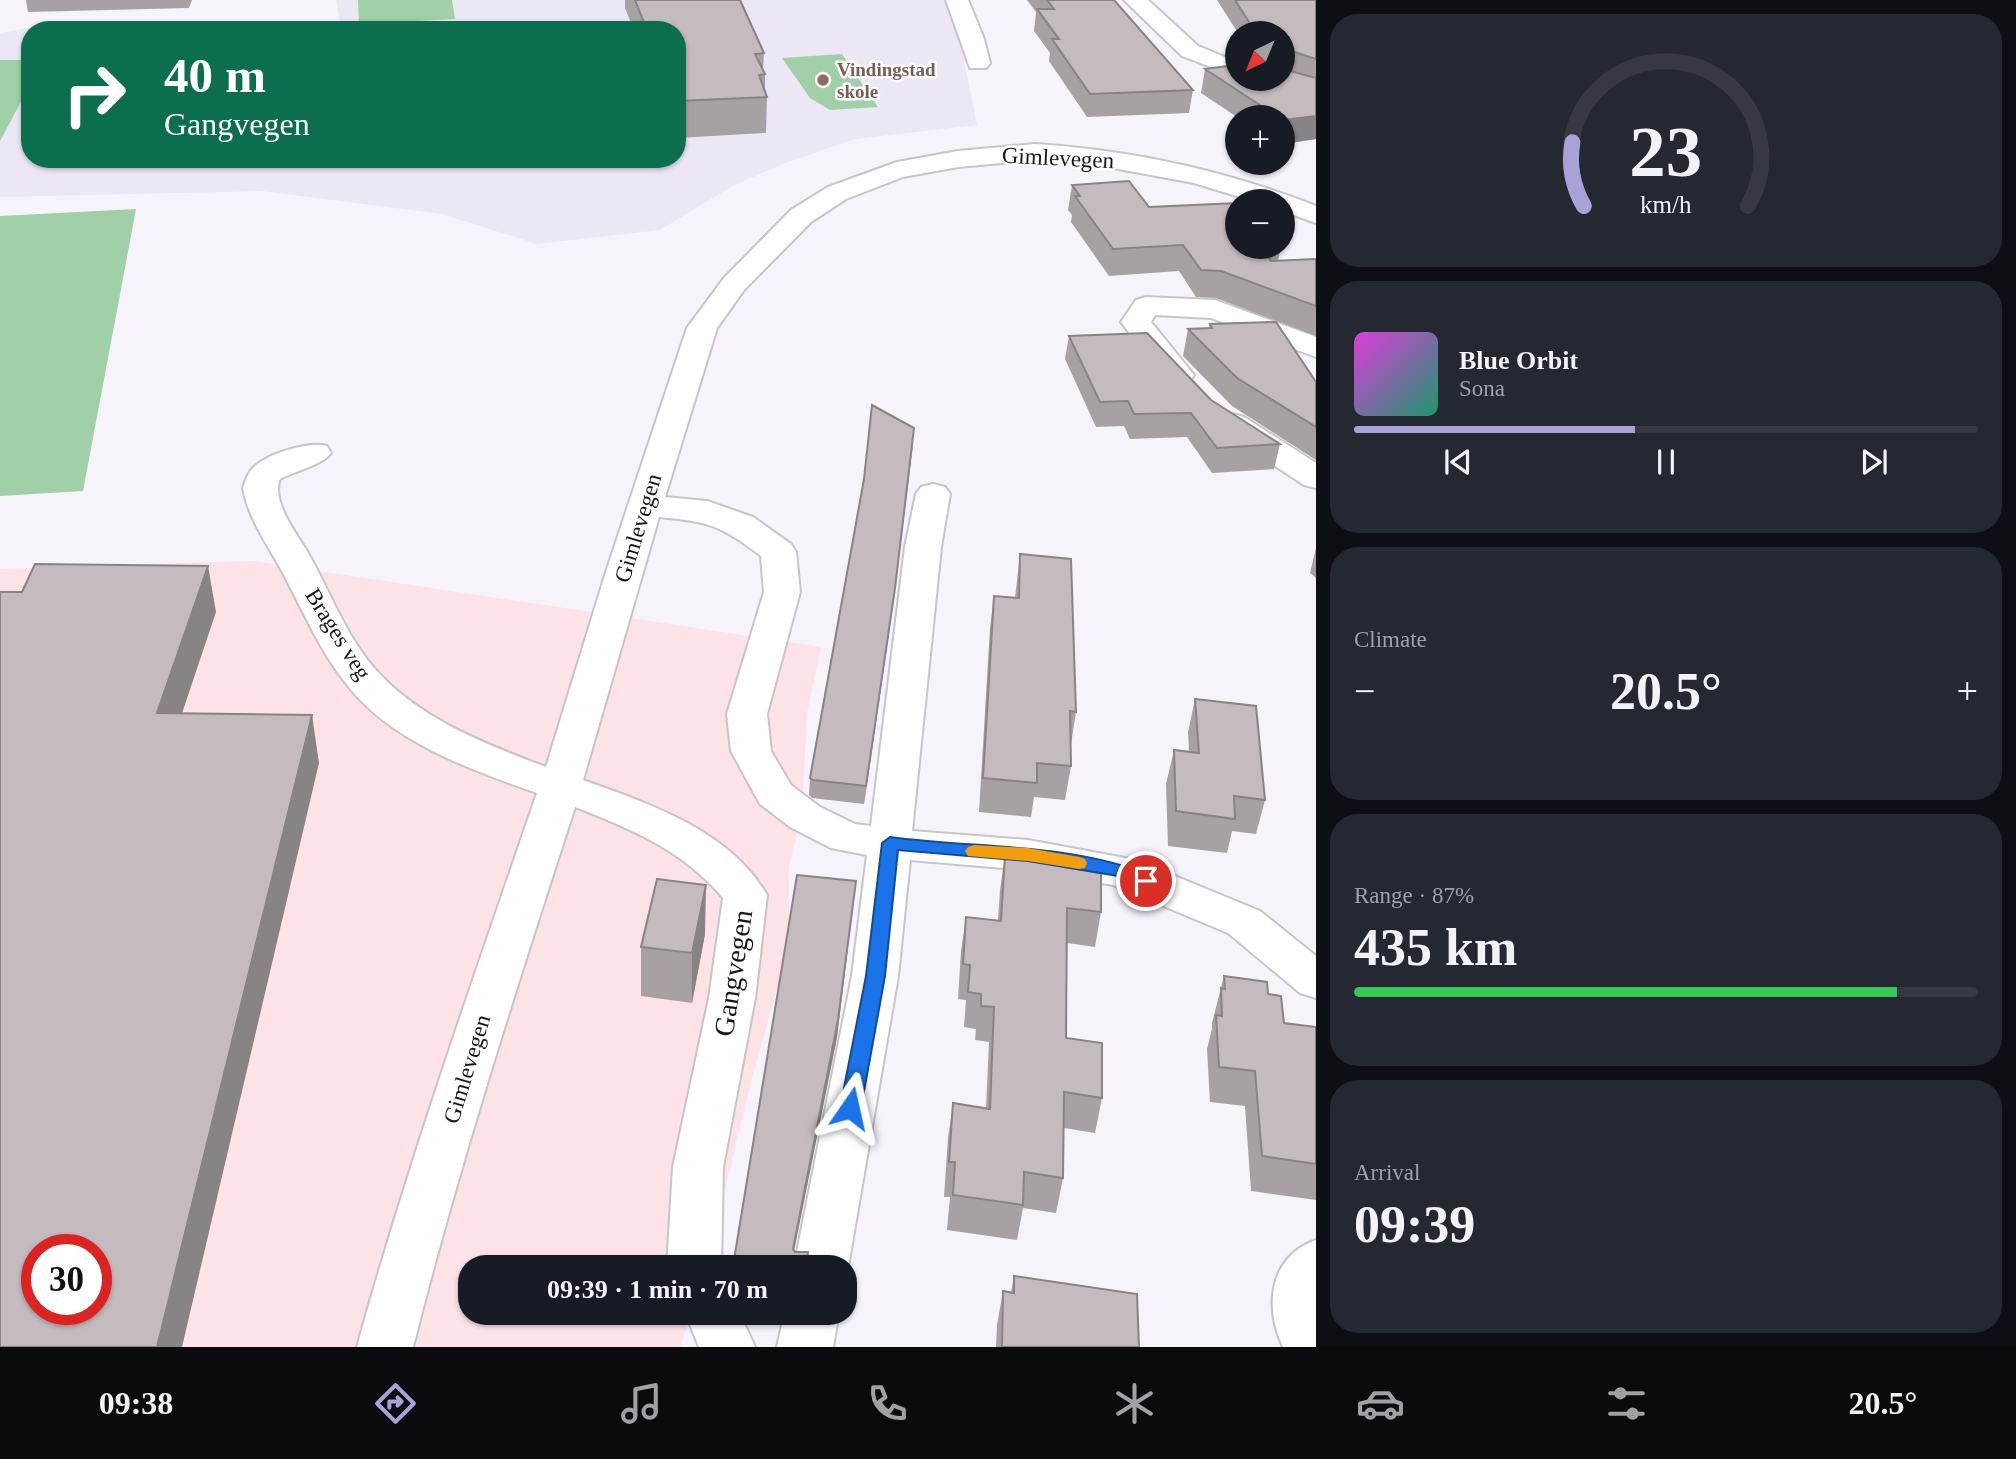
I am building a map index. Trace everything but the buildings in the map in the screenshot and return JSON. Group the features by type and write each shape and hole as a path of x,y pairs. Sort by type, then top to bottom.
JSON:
{"street":[{"path":"957,0 973,39 978,63"},
{"path":"1136,0 1191,51 1225,65"},
{"name":"Gimlevegen","path":"385,1347 483,1018 560,788 645,505 702,328 734,284 801,216 837,193 897,170 995,154 1035,152 1086,155 1199,176 1240,189"},
{"name":"Gimlevegen","path":"1295,207 1316,215"},
{"path":"1316,348 1215,309 1146,306 1136,322 1153,346 1219,415 1316,478"},
{"name":"Brages veg","path":"315,453 266,473 260,489 269,515 348,659 376,694 422,726 471,751 560,788"},
{"path":"823,1255 875,976 923,547 933,494"},
{"path":"645,505 707,511 741,524 778,552 782,592 747,713 751,751 775,794 805,817 846,838 929,848 1028,855 1121,871 1244,922 1316,981"},
{"name":"Gangvegen","path":"560,788 645,818 711,857 745,895 732,998 698,1167 694,1255"},
{"path":"1311,1347 1302,1328 1301,1281 1316,1264"},
{"path":"718,1325 727,1347"},
{"path":"806,1347 810,1325"}],"shaded area":[{"name":"Vindingstad skole","path":"336,0 944,0 959,34 977,125 855,139 788,162 734,185 660,230 537,244 442,214 262,191 0,197 0,33 21,29 21,168 686,168 686,21 340,21"},
{"path":"253,561 821,647 807,713 802,813 789,867 789,946 752,1078 709,1255 458,1255 458,1325 688,1325 680,1347 0,1347 0,569"}],"green space":[{"path":"358,0 452,0 455,19 417,21 359,21"},
{"path":"842,54 878,107 830,110 810,98 782,58"},
{"path":"0,60 21,60 21,102 0,141"},
{"path":"136,209 83,491 0,496 0,216"}],"slow traffic":[{"path":"974,851 1028,855 1079,863"}],"place":[{"name":"Vindingstad skole","path":"823,80"}],"route":[{"path":"850,1108 875,976 890,843 1028,855 1121,871 1146,881"}]}
